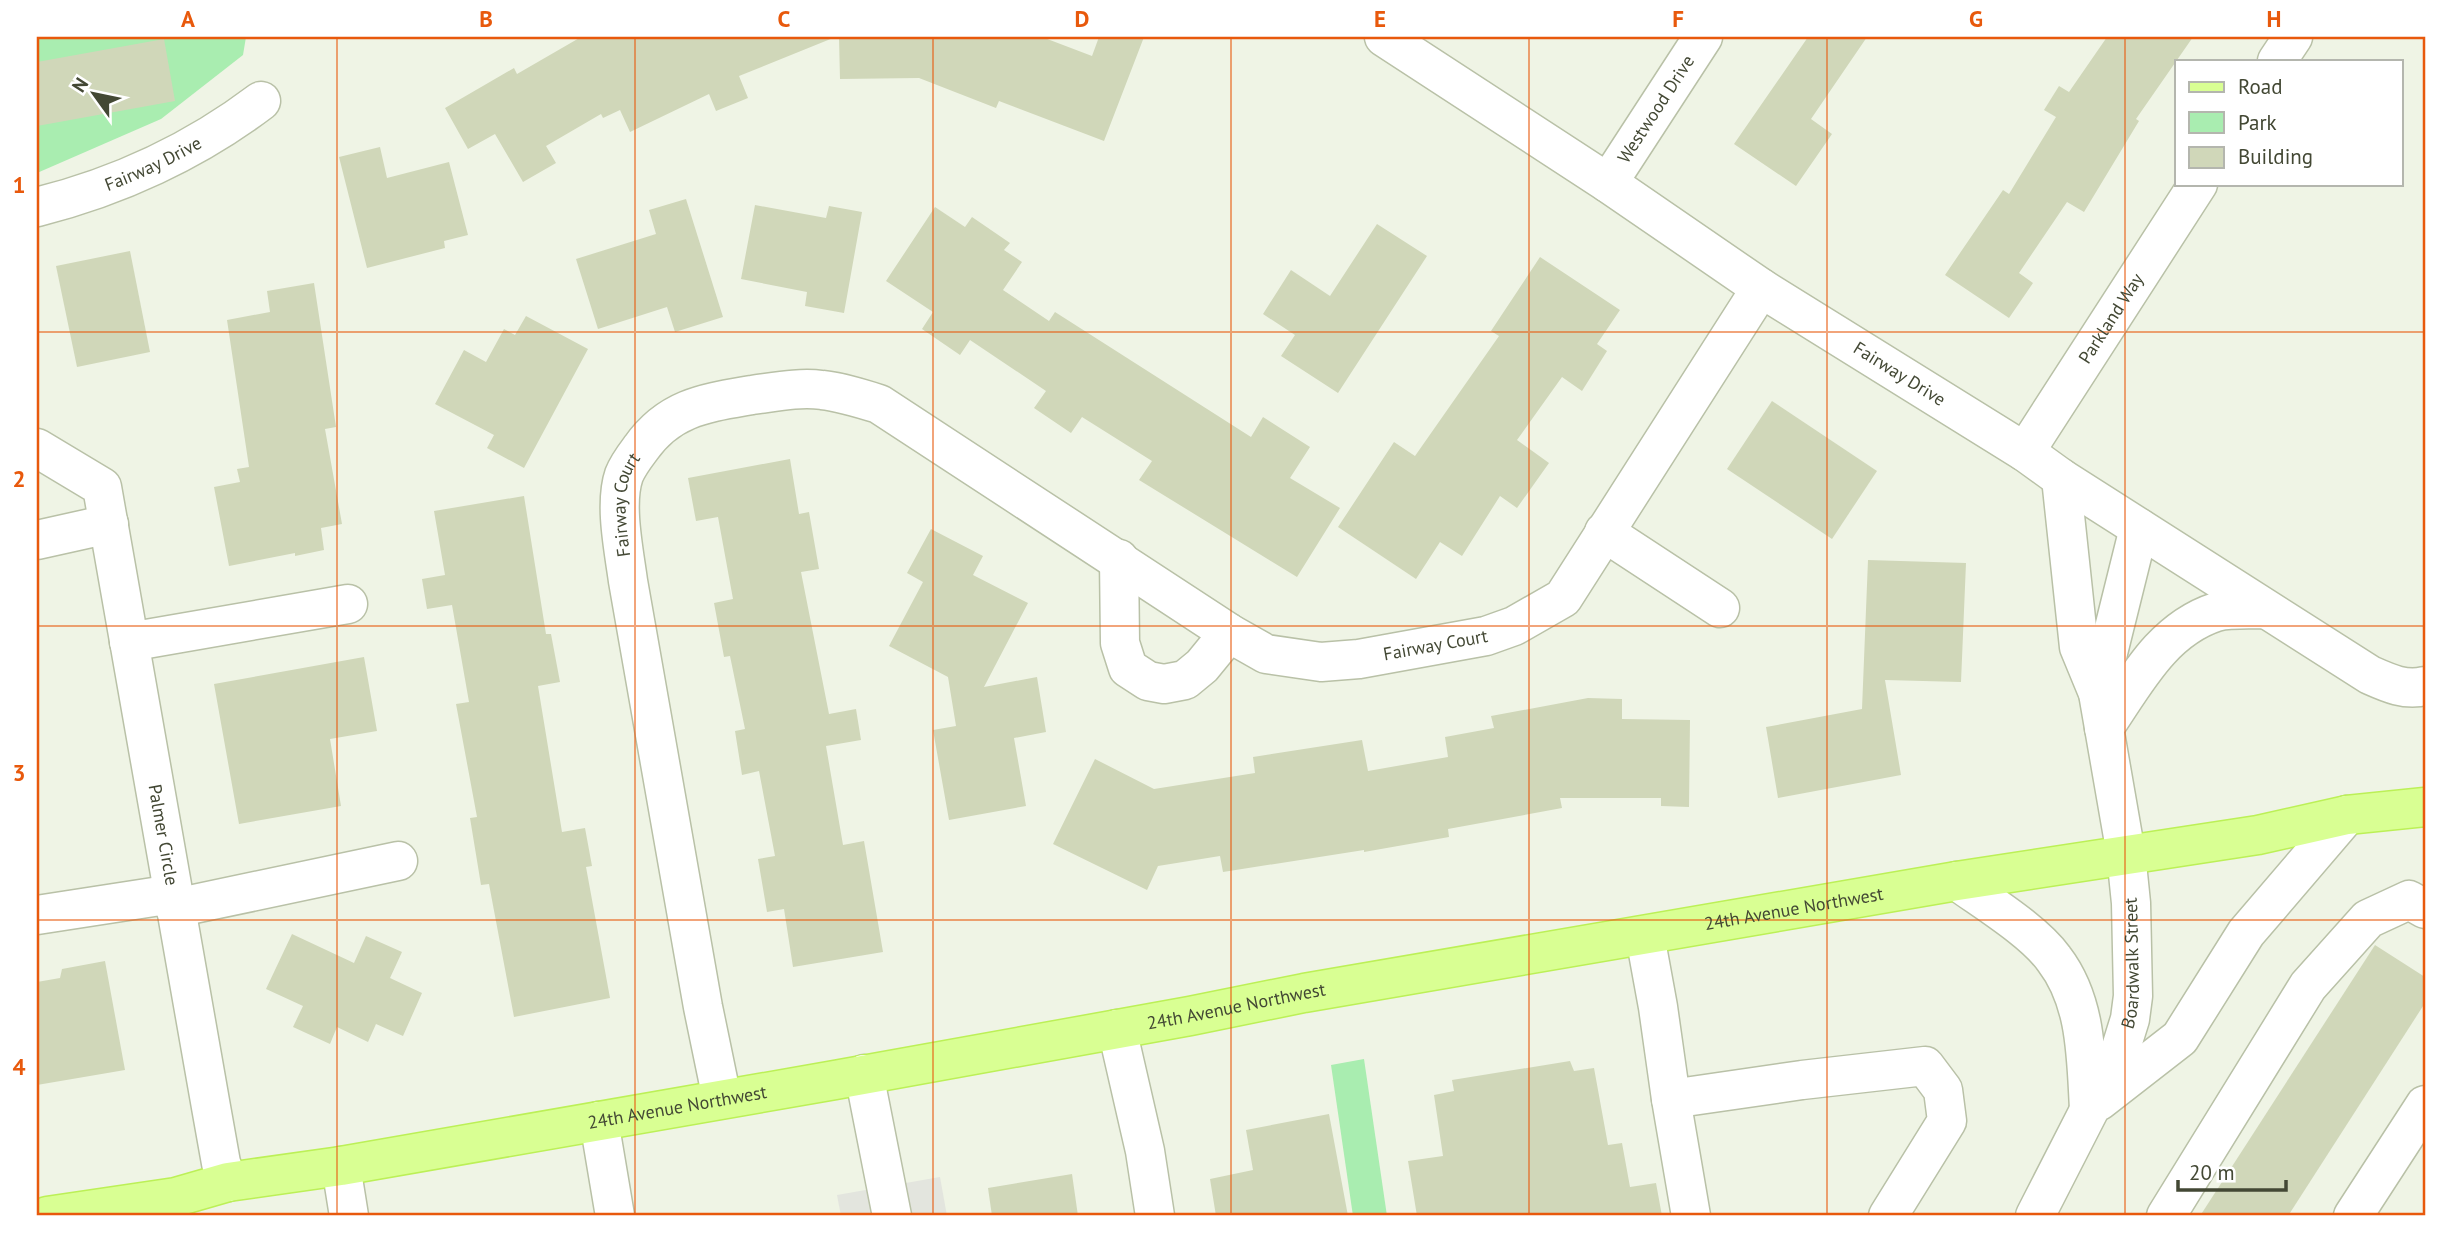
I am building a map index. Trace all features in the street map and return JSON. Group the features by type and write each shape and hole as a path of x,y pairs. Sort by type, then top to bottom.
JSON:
{"main road":[{"name":"24th Avenue Northwest","path":"47,1216 176,1197 228,1182 341,1166 599,1121 1304,993 1957,881 2258,835 2347,815 2425,807"}],"street":[{"name":"Fairway Drive","path":"1384,37 1608,183 1761,288 2025,452 2060,478 2370,675 2395,686 2425,686"},
{"name":"Westwood Drive","path":"1608,183 1703,37"},
{"path":"2278,60 2293,37"},
{"name":"Fairway Drive","path":"37,207 109,184 170,158 231,123 261,101"},
{"name":"Parkland Way","path":"2025,452 2197,186"},
{"name":"Fairway Court","path":"722,1099 703,1007 628,581 622,529 621,498 624,476 648,438 666,420 709,402 782,391 819,390 848,394 878,404 902,417 1228,633 1266,654 1321,662 1359,659 1486,636 1514,626 1563,597 1761,288"},
{"name":"Palmer Circle","path":"37,448 102,487 221,1163 228,1182"},
{"path":"2060,478 2079,647 2101,710"},
{"path":"37,540 109,524"},
{"path":"2101,710 2139,528"},
{"path":"1604,532 1720,608"},
{"path":"1119,559 1120,643 1128,668 1148,681 1164,684 1185,680 1202,666 1228,633"},
{"path":"129,642 348,604"},
{"path":"2101,710 2177,632 2218,611 2265,609"},
{"name":"Boardwalk Street","path":"2035,1216 2121,1048 2130,1019 2133,975 2131,903 2126,854 2101,710"},
{"path":"2089,1109 2180,1038 2246,933 2347,815"},
{"path":"37,915 174,901 398,861"},
{"path":"1957,881 2038,943 2053,957 2068,981 2083,1029 2089,1109"},
{"path":"2166,1216 2308,986 2368,919 2409,900 2425,909"},
{"path":"1645,936 1691,1216"},
{"path":"1117,1029 1145,1151 1155,1216"},
{"path":"1671,1099 1925,1066 1943,1090 1947,1121 1888,1216"},
{"path":"864,1074 891,1216"},
{"path":"2353,1216 2425,1105"},
{"path":"599,1121 615,1216"},
{"path":"341,1166 349,1216"}],"green space":[{"path":"37,37 246,37 243,55 161,119 37,173"},
{"path":"1364,1059 1387,1216 1353,1216 1331,1065"}],"shaded area":[{"path":"940,1177 947,1216 841,1216 837,1195"}],"building":[{"path":"581,37 833,38 739,76 748,98 716,111 709,94 630,132 620,110 603,118 601,114 546,146 556,163 523,182 495,134 468,149 445,108 514,68 517,74"},
{"path":"839,37 1042,37 1092,56 1099,37 1144,37 1104,141 999,101 996,108 919,78 840,79"},
{"path":"1808,37 1867,37 1811,119 1832,134 1796,186 1734,144"},
{"path":"2107,37 2193,37 2136,119 2139,121 2084,212 2067,202 2019,273 2033,283 2009,318 1945,275 2003,190 2009,194 2056,117 2044,110 2059,86 2069,92"},
{"path":"164,39 175,101 37,126 37,62"},
{"path":"380,147 387,178 449,162 468,235 444,241 445,248 367,268 339,157"},
{"path":"686,199 723,317 675,332 667,307 598,329 576,259 656,234 649,210"},
{"path":"755,205 826,218 829,206 862,212 844,313 805,306 807,292 741,279"},
{"path":"935,207 965,227 972,217 1010,243 1004,250 1022,262 1003,290 1049,321 1055,312 1251,437 1263,417 1310,447 1290,478 1340,508 1297,577 1139,480 1152,461 1082,417 1071,433 1034,408 1046,391 970,340 960,355 922,329 933,312 886,281"},
{"path":"1377,224 1427,256 1338,393 1281,356 1295,335 1263,314 1291,270 1330,296"},
{"path":"130,251 150,352 77,367 56,266"},
{"path":"1540,257 1620,310 1597,344 1607,351 1582,391 1562,377 1517,440 1549,463 1517,508 1500,496 1462,556 1440,542 1416,579 1338,527 1394,442 1415,456 1499,336 1491,331"},
{"path":"314,283 336,427 325,429 342,524 321,528 324,550 229,566 214,487 240,482 237,469 249,467 227,320 270,312 267,291"},
{"path":"526,316 588,349 524,468 487,448 494,435 435,404 464,350 486,362 504,329 515,335"},
{"path":"1772,401 1877,471 1832,539 1727,469"},
{"path":"790,459 799,514 809,512 819,569 801,572 829,714 856,709 861,740 826,746 843,845 864,841 883,952 793,967 784,909 767,912 758,859 775,856 759,771 742,775 735,731 745,729 730,656 724,657 714,603 733,599 718,517 696,521 688,478"},
{"path":"524,496 546,634 551,634 560,682 538,686 562,832 585,828 592,866 586,867 610,998 514,1017 489,884 481,885 470,818 477,817 456,704 469,702 452,605 427,609 422,579 445,575 434,511"},
{"path":"931,529 983,556 973,575 1028,603 984,687 1037,677 1046,732 1014,738 1026,806 949,820 933,730 956,726 948,677 889,646 923,582 907,573"},
{"path":"1868,560 1966,563 1961,682 1885,680 1901,775 1778,798 1766,727 1862,709"},
{"path":"364,657 377,731 330,739 341,806 239,824 214,684"},
{"path":"1588,698 1622,699 1622,719 1690,720 1689,807 1661,806 1661,798 1560,798 1562,808 1448,829 1449,837 1364,852 1223,872 1220,856 1158,866 1147,890 1053,844 1095,759 1154,789 1255,773 1253,757 1362,740 1368,771 1448,757 1445,737 1494,728 1491,716"},
{"path":"292,934 354,963 366,936 402,952 390,978 422,993 403,1036 376,1024 368,1042 337,1027 330,1044 293,1027 303,1006 266,989"},
{"path":"2375,945 2425,977 2425,1003 2288,1216 2200,1216"},
{"path":"105,961 125,1070 37,1085 37,982 60,978 62,969"},
{"path":"1570,1061 1574,1071 1594,1068 1608,1145 1622,1143 1630,1187 1656,1183 1662,1216 1417,1216 1408,1161 1443,1156 1434,1095 1454,1091 1452,1080"},
{"path":"1329,1114 1348,1216 1216,1216 1210,1179 1253,1170 1246,1130"},
{"path":"1072,1174 1078,1216 992,1216 988,1188"}]}
